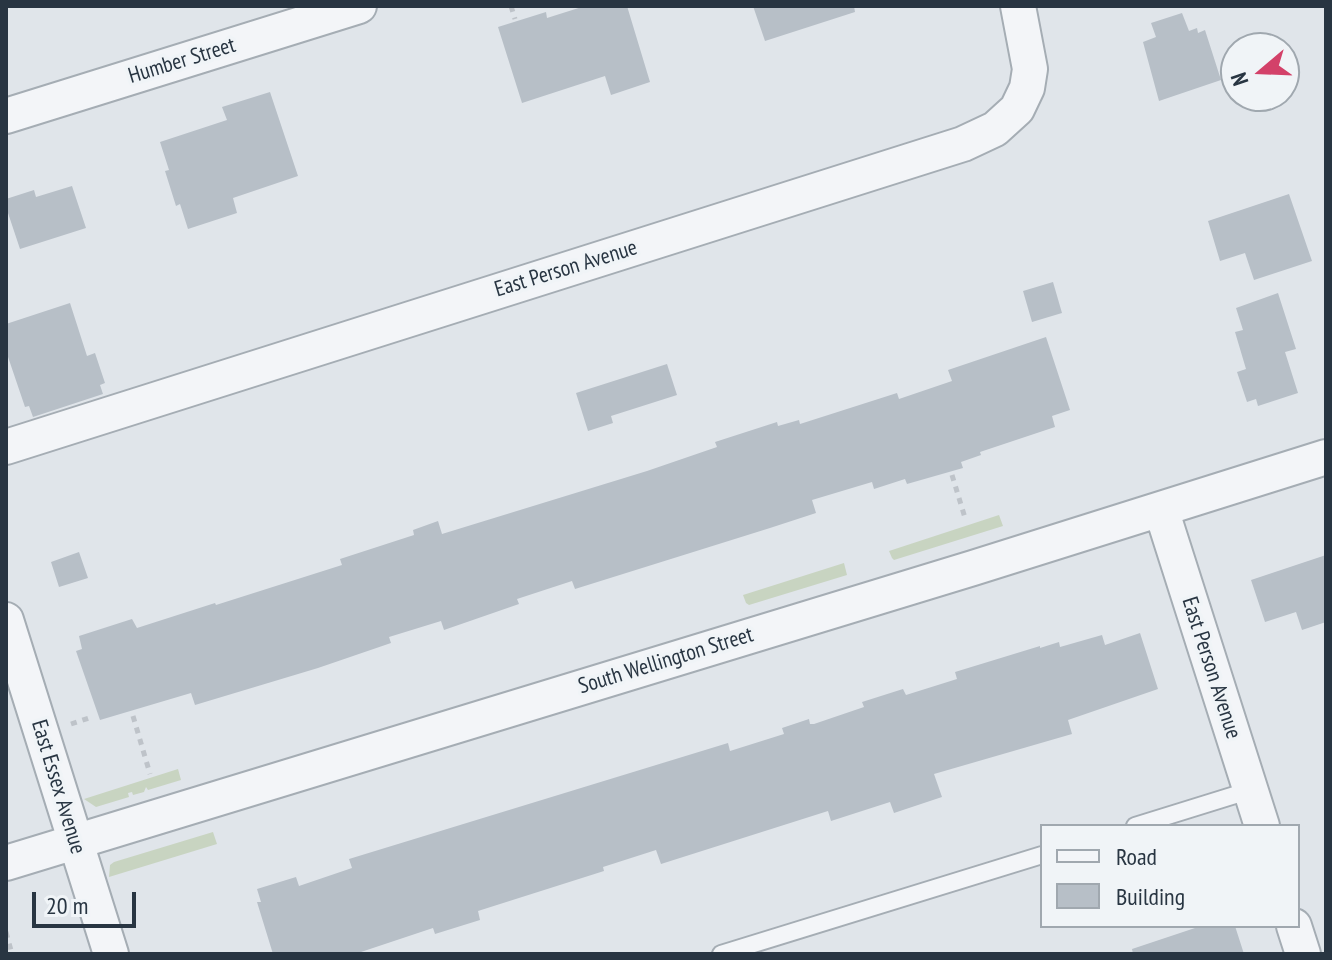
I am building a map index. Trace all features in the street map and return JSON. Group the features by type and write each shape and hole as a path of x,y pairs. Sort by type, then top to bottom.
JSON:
{"street":[{"name":"Humber Street","path":"6,116 359,6"},
{"name":"East Person Avenue","path":"6,447 963,144 995,129 1017,109 1027,88 1030,69 1018,6"},
{"name":"South Wellington Street","path":"6,863 1326,457"},
{"name":"East Person Avenue","path":"1161,509 1261,824"},
{"name":"East Essex Avenue","path":"6,620 111,954"},
{"path":"1295,928 1303,954"}],"lane":[{"path":"1141,824 1251,790"},
{"path":"721,954 1040,856"}],"path":[{"path":"511,6 515,19"},
{"path":"952,475 966,521"},
{"path":"133,716 150,774"},
{"path":"6,932 12,954"}],"green space":[{"path":"999,515 1003,526 894,560 889,551"},
{"path":"844,563 847,575 749,605 743,595"},
{"path":"178,769 181,780 148,790 146,787 144,792 128,793 129,797 96,807 84,799"},
{"path":"213,832 217,844 109,877 110,865 114,862"}],"building":[{"path":"585,6 627,6 650,82 611,95 605,76 522,103 498,27 546,12 547,18"},
{"path":"753,6 854,6 855,12 765,41"},
{"path":"1182,13 1189,31 1197,28 1198,33 1205,30 1220,80 1159,101 1143,42 1156,37 1151,23"},
{"path":"270,92 298,176 233,198 237,213 188,229 180,204 176,206 160,142 227,120 222,107"},
{"path":"72,186 86,228 20,249 6,199 34,190 36,197"},
{"path":"1289,194 1312,261 1254,280 1245,253 1220,261 1208,221"},
{"path":"1053,282 1062,313 1032,322 1023,291"},
{"path":"1278,293 1296,349 1285,352 1298,393 1258,406 1256,399 1247,402 1237,372 1246,369 1235,332 1243,330 1236,308"},
{"path":"70,303 87,356 95,353 105,383 100,385 103,394 33,417 29,406 25,407 6,351 6,324"},
{"path":"1046,337 1070,410 1052,416 1055,427 980,452 981,455 961,462 963,468 907,484 905,479 874,489 872,482 812,500 816,513 575,589 572,581 517,599 519,604 444,630 441,621 389,637 391,643 195,705 191,693 100,720 76,651 82,649 79,636 132,619 137,628 216,605 342,565 340,559 414,535 413,530 438,521 442,534 647,471 717,447 715,442 777,422 778,426 799,420 800,424 897,393 899,399 952,381 948,370"},
{"path":"667,364 677,395 611,416 613,423 588,431 576,393"},
{"path":"79,552 88,578 59,587 51,562"},
{"path":"1326,555 1326,622 1302,630 1296,612 1265,622 1251,580"},
{"path":"1140,633 1158,689 1068,720 1072,734 934,774 942,797 894,813 890,802 831,821 828,811 661,864 656,850 603,867 604,871 478,911 480,920 435,934 433,928 355,954 273,954 257,902 261,902 257,889 296,877 299,886 352,868 349,859 728,743 730,751 784,734 782,728 809,719 810,724 814,724 864,707 862,702 903,689 906,695 957,679 955,672 1040,646 1059,642 1060,647 1102,635 1105,645"},
{"path":"1195,928 1236,928 1244,954 1133,954 1132,949"}]}
